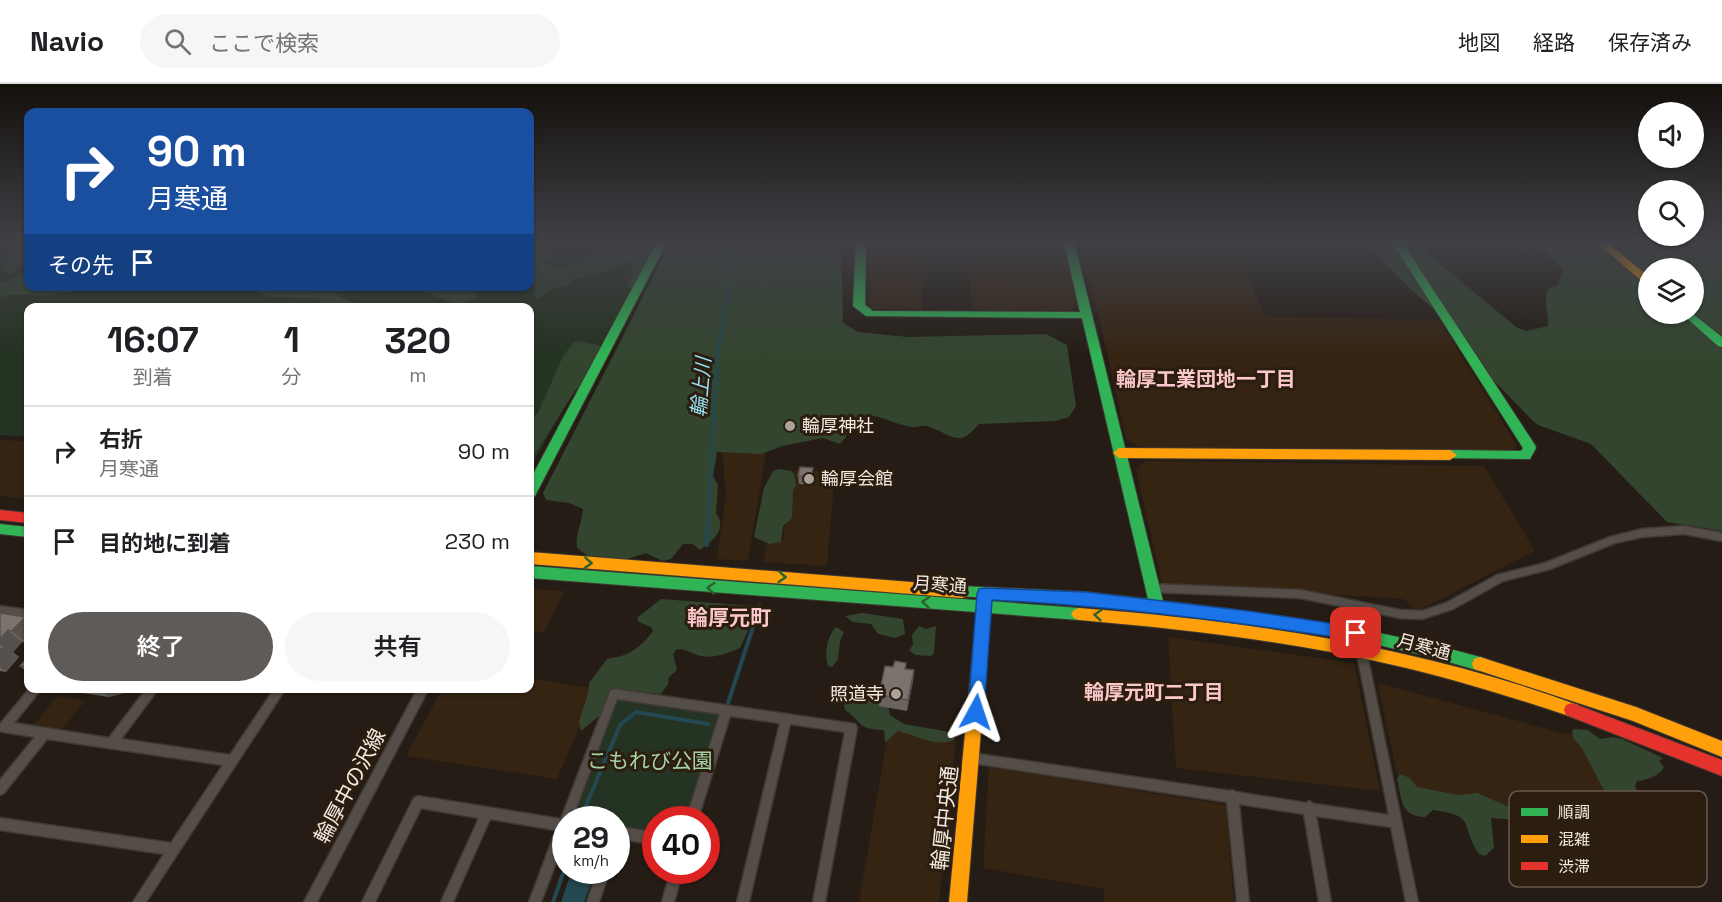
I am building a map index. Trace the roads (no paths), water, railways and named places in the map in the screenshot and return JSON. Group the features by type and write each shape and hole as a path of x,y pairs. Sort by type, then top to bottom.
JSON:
{"main road":[{"path":"534,484 642,280"},
{"path":"860,280 859,306 870,314 1088,315"},
{"path":"1079,280 1157,606"},
{"path":"1119,453 1525,456 1530,448 1422,280"},
{"path":"1704,317 1722,332"},
{"path":"1699,324 1722,343"},
{"path":"0,515 24,518"},
{"path":"0,529 24,532"},
{"name":"月寒通","path":"534,558 985,600 1431,650 1535,680 1642,716 1722,749"},
{"name":"月寒通","path":"534,572 985,600 1086,598 1157,606 1359,642 1516,690 1643,735 1722,768"},
{"name":"輪厚中央通","path":"958,902 985,600"},
{"path":"1359,642 1513,682 1620,719 1722,759"},
{"path":"1642,716 1722,743"}],"street":[{"path":"1152,588 1300,594 1400,614 1422,615 1449,606 1500,578 1547,566 1613,540 1642,533 1684,530 1722,537"},
{"path":"0,610 24,613"},
{"path":"1359,642 1412,902"},
{"path":"33,693 4,727 232,761"},
{"path":"112,743 150,693"},
{"path":"139,902 278,693"},
{"name":"輪厚中の沢線","path":"310,902 421,693"},
{"path":"572,806 614,694 726,712 851,728 819,902"},
{"path":"697,806 726,712"},
{"path":"743,902 786,719"},
{"path":"0,789 45,734"},
{"path":"972,758 1309,807 1396,822"},
{"path":"1232,796 1243,902"},
{"path":"368,902 418,802 552,824"},
{"path":"1309,807 1325,902"},
{"path":"447,902 487,813"},
{"path":"0,824 173,849"},
{"path":"536,902 552,859"},
{"path":"593,902 599,884"},
{"path":"668,902 673,884"}],"water":[{"path":"567,884 591,884 584,902 561,902"}],"waterway":[{"name":"輪上川","path":"708,523 717,359 730,280"},
{"name":"輪上川","path":"707,545 708,522"},
{"name":"輪上川","path":"728,703 760,606"},
{"name":"輪上川","path":"586,806 620,725 636,712 708,724"},
{"name":"輪上川","path":"553,902 559,884"}],"place":[{"name":"輪厚神社","path":"790,426"},
{"name":"輪厚会館","path":"809,479"},
{"name":"照道寺","path":"896,694"}],"district":[{"name":"輪厚工業団地一丁目","path":"1206,379"},
{"name":"輪厚元町","path":"729,618"},
{"name":"輪厚元町二丁目","path":"1154,692"}],"park label":[{"name":"こもれび公園","path":"650,761"}]}
